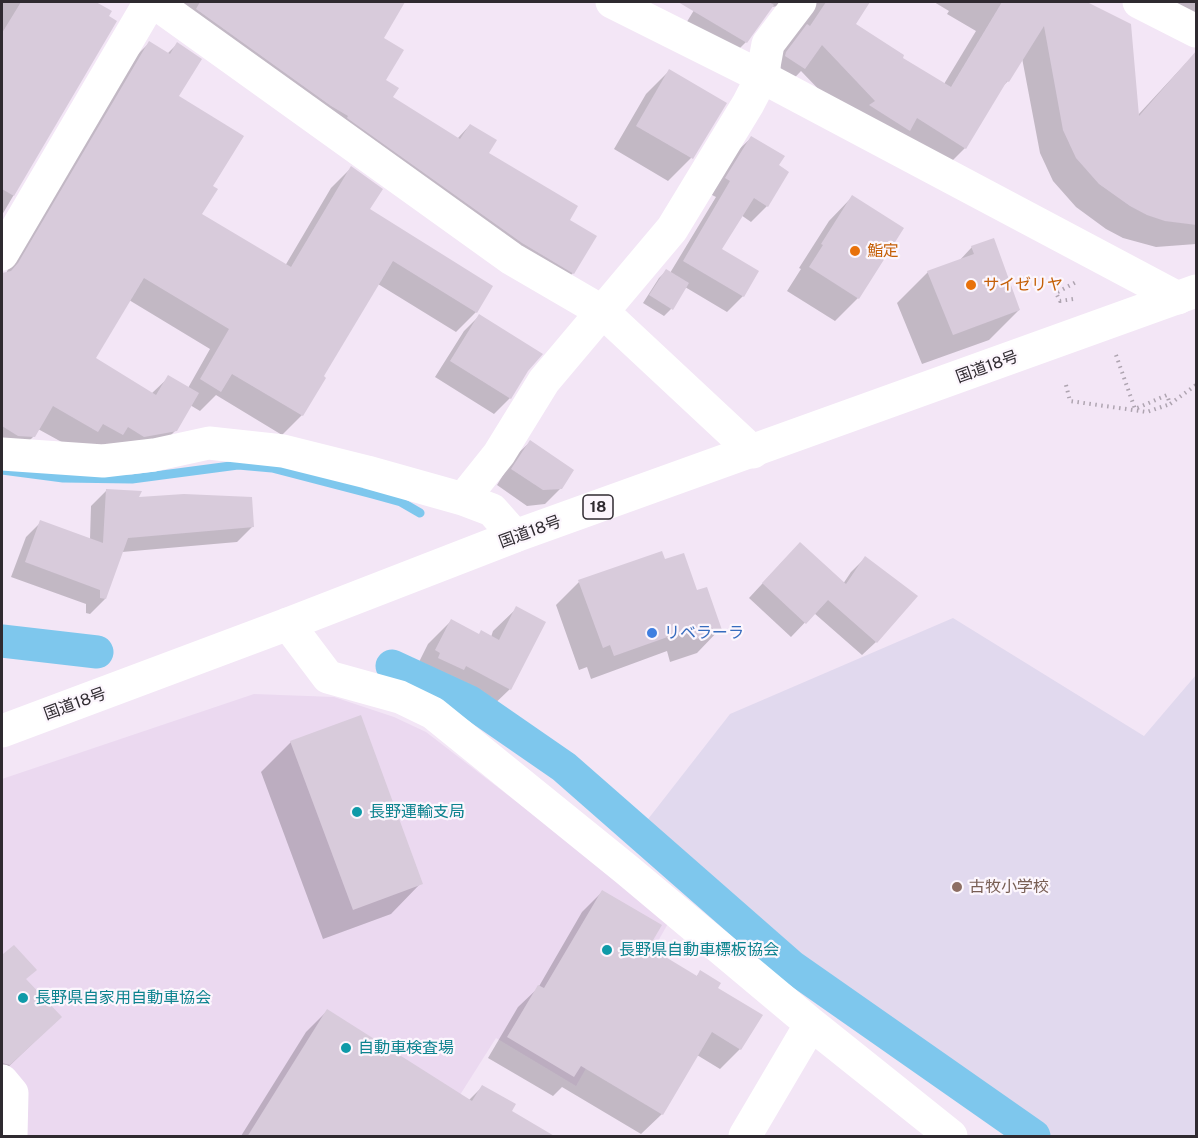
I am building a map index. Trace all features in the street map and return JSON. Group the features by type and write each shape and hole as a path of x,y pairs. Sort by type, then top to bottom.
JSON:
{"main road":[{"path":"2,254 152,2 512,259 603,312 753,452"},
{"path":"612,2 762,77 1190,300"},
{"path":"463,499 499,454 544,381 672,230 762,77 768,44 800,2"},
{"path":"1139,2 1197,32"},
{"name":"国道18号","path":"2,731 515,536 1190,300"},
{"path":"2,453 103,461 154,455 209,443 283,451 463,499 492,510 515,536"},
{"path":"288,624 328,677 400,697 432,712 951,1137"},
{"path":"745,1137 811,1024"},
{"path":"2,1081 12,1093 11,1137"}],"path":[{"path":"1081,279 1056,293 1060,301 1083,297"},
{"path":"1066,385 1071,401 1147,412 1170,404 1197,385"},
{"path":"1135,409 1167,395 1170,404"}],"shaded area":[{"name":"古牧小学校","path":"953,618 1144,736 1196,675 1196,1136 1049,1136 791,950 645,823 730,714"},
{"path":"254,694 334,697 394,717 426,732 670,920 576,1086 496,1038 434,1136 22,1136 2,1066 2,779"}],"building":[{"path":"21,2 96,2 112,11 109,16 117,21 14,196 2,189 2,33"},
{"path":"200,2 405,2 384,38 404,50 386,80 399,88 393,97 460,139 470,124 497,140 489,153 578,206 570,220 597,236 574,274 522,243 196,9"},
{"path":"678,2 769,2 774,5 747,43"},
{"path":"826,2 870,2 856,24 904,55 903,58 951,87 1002,2 1087,2 1131,24 1139,116 1197,50 1197,225 1165,221 1130,206 1099,184 1076,158 1063,130 1044,26 966,149 917,118 910,131 869,105 875,101 822,45 805,69 785,56 807,24 810,26"},
{"path":"149,41 170,54 177,42 202,59 179,96 244,136 213,186 218,189 202,214 291,267 351,166 383,189 370,209 493,286 477,313 393,261 324,376 326,378 303,416 232,374 221,392 200,379 229,329 144,278 96,358 156,395 168,375 199,393 177,431 144,437 128,427 123,435 103,424 98,432 53,406 35,437 18,436 2,426 2,273 11,271 18,263"},
{"path":"669,69 727,103 693,159 636,126"},
{"path":"751,136 785,156 779,165 789,172 768,207 754,198 722,249 759,271 744,297 683,261 730,181 725,178"},
{"name":"鮨定","path":"852,195 904,228 859,299 809,267"},
{"name":"サイゼリヤ","path":"994,238 1020,310 953,335 927,271 974,254 971,246"},
{"path":"666,269 689,283 673,310 649,295"},
{"path":"479,314 543,354 528,371 511,399 450,361"},
{"path":"530,440 574,470 562,489 543,490 511,469"},
{"path":"106,489 142,491 139,497 184,494 252,497 254,527 128,538 106,599 100,598 100,590 25,562 40,520 103,543"},
{"path":"800,542 846,584 865,556 918,596 877,643 828,600 806,624 762,583"},
{"path":"662,551 665,559 684,553 697,590 707,587 722,630 694,640 690,629 614,656 610,645 603,648 578,580"},
{"path":"516,606 546,622 511,690 466,666 464,670 438,658 440,653 435,650 451,619 479,634 481,630 499,640"},
{"name":"長野運輸支局","path":"361,715 423,884 353,910 290,741"},
{"path":"602,890 662,925 649,947 697,976 700,970 721,983 718,988 763,1015 741,1050 712,1032 663,1115 581,1066 574,1077 507,1037 538,985 544,988"},
{"name":"長野県自家用自動車協会","path":"14,945 37,970 26,979 62,1017 10,1065 2,1063 2,952 3,954"},
{"name":"自動車検査場","path":"327,1009 472,1101 482,1085 516,1104 512,1111 556,1137 247,1137"}],"waterway":[{"path":"2,470 63,478 132,479 238,465 272,468 401,502 420,513"},
{"path":"2,641 97,652"},
{"path":"392,666 470,702 564,767 791,966 1034,1136"}],"place":[{"name":"鮨定","path":"855,251"},
{"name":"サイゼリヤ","path":"971,285"},
{"name":"リベラーラ","path":"652,633"},
{"name":"長野運輸支局","path":"357,812"},
{"name":"古牧小学校","path":"957,887"},
{"name":"長野県自動車標板協会","path":"607,950"},
{"name":"長野県自家用自動車協会","path":"23,998"},
{"name":"自動車検査場","path":"346,1048"}]}
